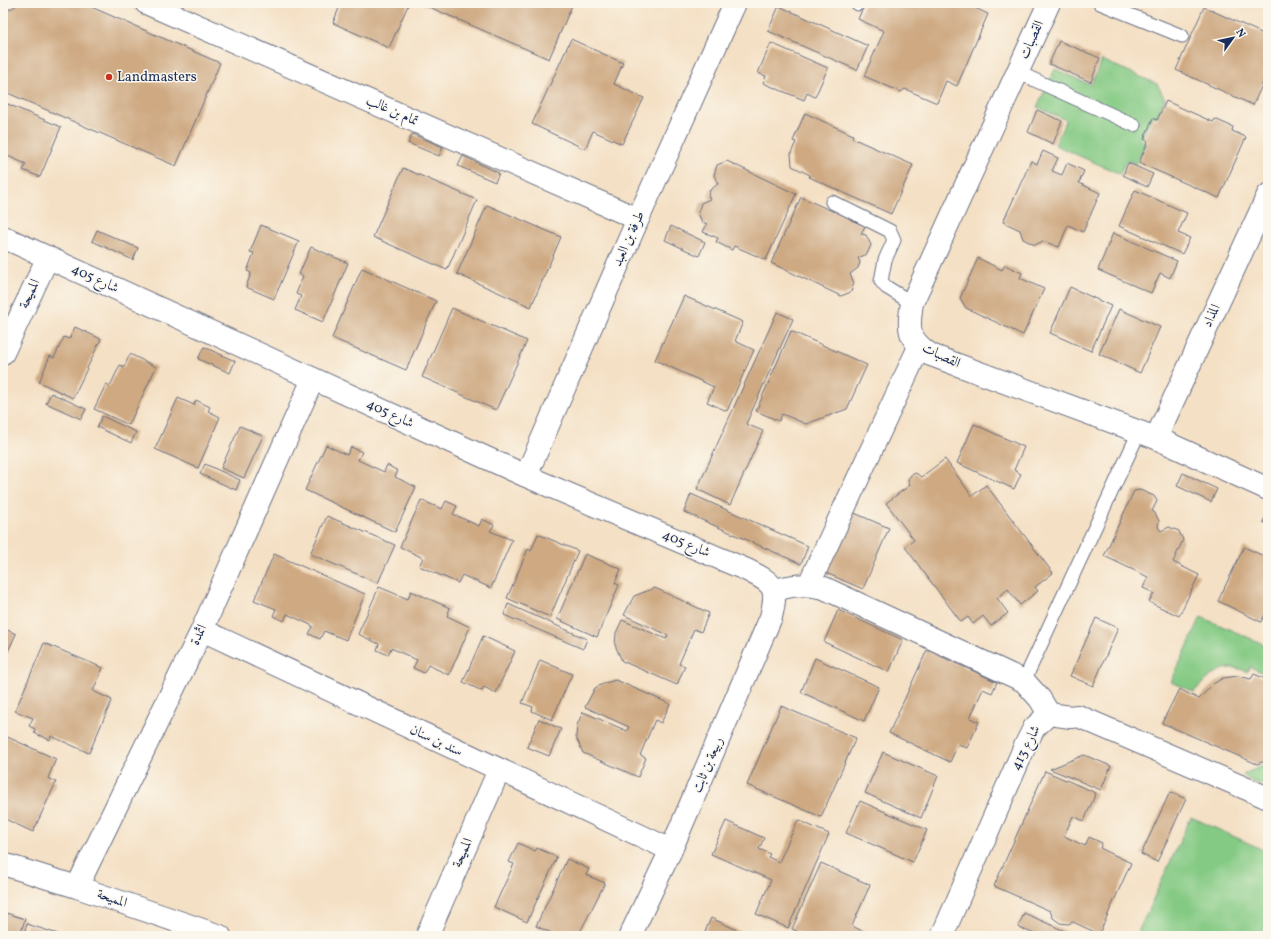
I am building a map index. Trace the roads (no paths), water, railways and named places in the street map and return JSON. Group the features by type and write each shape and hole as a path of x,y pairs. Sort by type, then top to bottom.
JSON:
{"street":[{"name":"تمام بن غالب","path":"146,3 168,8 638,219"},
{"name":"طرفة بن العبد","path":"526,476 638,219 735,3"},
{"name":"القصبات","path":"1049,3 912,303 909,326 912,340 931,355 1147,435 1268,488"},
{"name":"المذاد","path":"1147,435 1268,195"},
{"name":"شارع 405","path":"3,238 526,476 747,570 766,580 774,591"},
{"name":"المميحة","path":"3,353 48,258"},
{"path":"809,584 919,347"},
{"name":"اثمدة","path":"77,887 202,630 313,379"},
{"path":"774,591 789,585 809,584 824,588 1024,681 1040,699 1049,714"},
{"name":"ربيعة بن ثابت","path":"630,936 671,850 771,617 775,599 774,591"},
{"name":"سند بن سنان","path":"202,630 671,850"},
{"name":"شارع 413","path":"947,935 1025,746 1034,728 1049,714 1071,717 1078,716 1268,798"},
{"name":"المميحة","path":"426,936 499,770"},
{"name":"المميحة","path":"3,864 77,887 220,936"}],"lane":[{"path":"1100,3 1182,36"},
{"path":"1018,72 1134,125"},
{"path":"832,202 890,231 894,240 885,260 881,281 886,287 912,303"},
{"path":"1024,681 1147,435"}],"place":[{"name":"Landmasters","path":"109,77"}]}
